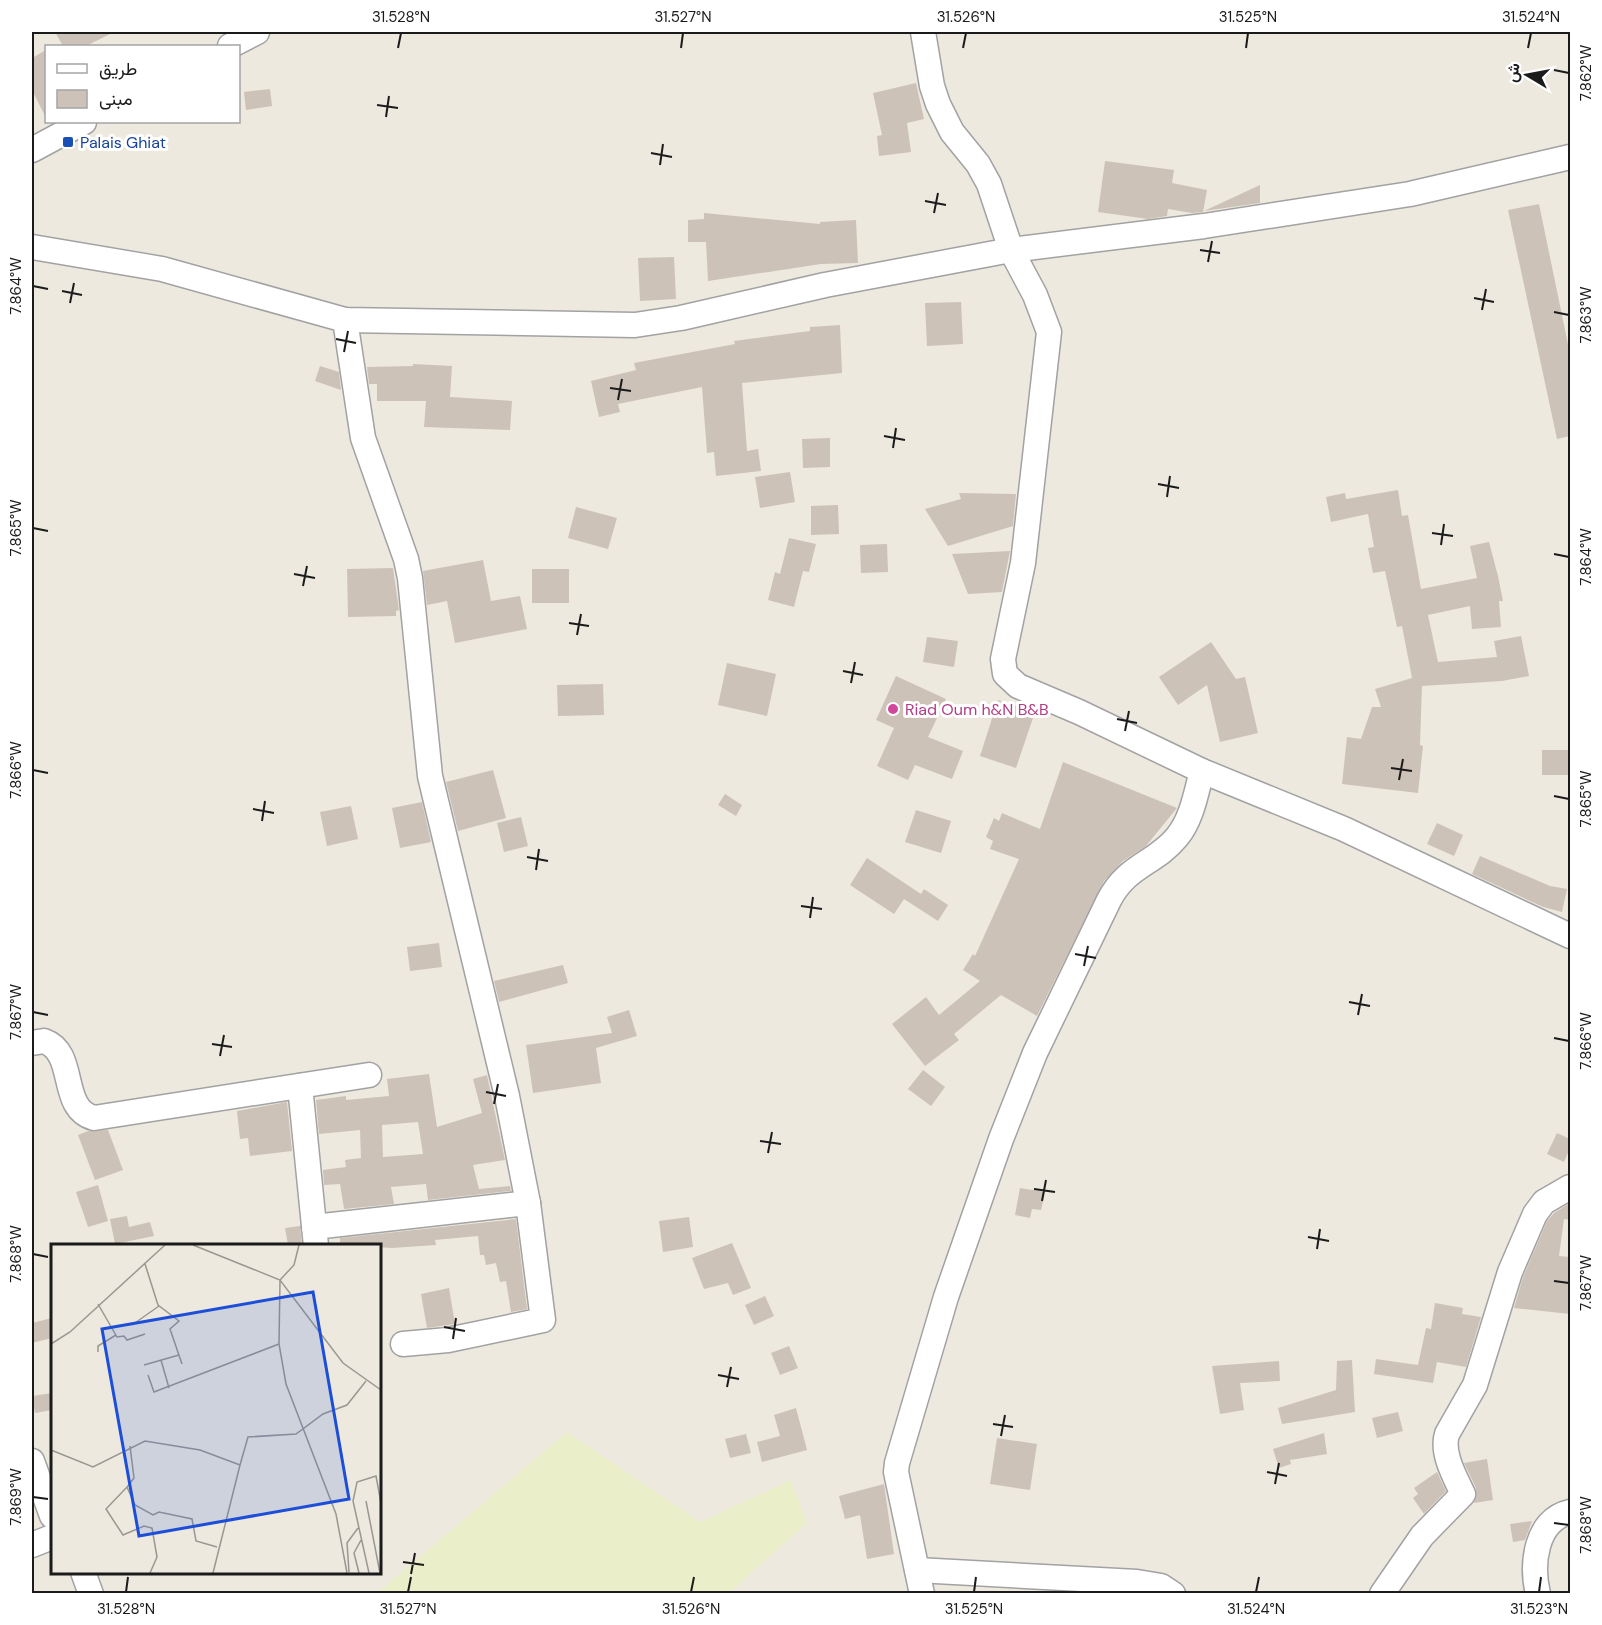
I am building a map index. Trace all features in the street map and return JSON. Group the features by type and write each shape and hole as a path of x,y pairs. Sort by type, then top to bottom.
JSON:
{"street":[{"path":"232,45 257,32"},
{"path":"923,32 932,86 938,104 952,132 978,164 989,184 1011,250 1045,315 1049,332 1049,349 1023,563 1003,659 1005,674 1018,686 1088,716 1202,771 1344,829 1570,936"},
{"path":"32,150 82,123"},
{"path":"32,247 162,269 345,320 635,324 681,318 825,285 1011,250 1204,226 1410,194 1570,157"},
{"path":"345,320 363,438 406,559 410,578 430,776 507,1096 528,1203 543,1320 448,1340 404,1344"},
{"path":"1173,1593 1161,1586 1137,1582 920,1582 896,1472 968,1230 1035,1053 1119,881 1177,838 1189,816 1202,771"},
{"path":"32,1043 44,1041 58,1051 77,1107 94,1118 369,1075"},
{"path":"300,1086 315,1236 528,1203"},
{"path":"1382,1593 1422,1536 1463,1494 1446,1453 1444,1443 1447,1434 1475,1385 1510,1272 1535,1214 1544,1202 1570,1187"},
{"path":"32,1461 51,1513"},
{"path":"1538,1593 1534,1574 1538,1545 1555,1520 1570,1512"},
{"path":"32,1545 51,1537"},
{"path":"84,1574 91,1593"}],"green space":[{"path":"567,1432 700,1522 791,1480 807,1523 729,1593 377,1593"}],"building":[{"path":"55,32 114,32 88,45 62,45"},
{"path":"45,51 45,116 32,90 32,58"},
{"path":"916,83 924,119 907,123 911,152 879,156 877,136 882,135 873,93"},
{"path":"270,89 272,106 246,110 244,92"},
{"path":"1105,161 1174,170 1172,183 1207,190 1203,212 1192,213 1168,209 1167,216 1148,219 1098,212"},
{"path":"1260,185 1260,203 1204,211"},
{"path":"1539,204 1570,354 1570,436 1557,439 1508,210"},
{"path":"704,213 820,224 820,222 856,220 858,263 821,264 708,281 706,242 688,242 688,220 704,219"},
{"path":"674,257 676,299 640,301 638,258"},
{"path":"961,302 963,344 927,346 925,303"},
{"path":"840,325 842,373 742,383 747,451 758,449 761,471 716,476 714,452 707,453 702,387 618,404 620,412 599,417 591,381 636,370 634,363 735,344 734,341 810,331 810,327"},
{"path":"413,364 452,366 450,397 512,401 510,430 424,427 426,401 377,401 377,384 369,384 367,367 413,366"},
{"path":"320,366 339,372 341,390 315,381"},
{"path":"830,438 830,467 803,468 802,439"},
{"path":"790,472 795,502 760,508 755,477"},
{"path":"1398,490 1402,516 1408,515 1421,589 1477,578 1470,546 1489,542 1498,576 1503,601 1499,601 1501,627 1472,629 1470,606 1428,615 1438,662 1497,657 1494,641 1521,636 1529,676 1502,681 1422,686 1420,745 1423,746 1418,793 1342,784 1347,737 1361,739 1372,707 1381,707 1375,689 1412,678 1402,626 1397,627 1385,571 1373,573 1368,548 1374,547 1368,514 1331,522 1326,497 1345,493 1346,499"},
{"path":"959,493 1016,494 1013,526 948,546 925,509 961,499"},
{"path":"838,505 839,534 811,535 811,506"},
{"path":"576,507 617,518 608,549 568,538"},
{"path":"789,538 816,544 809,572 803,571 794,607 768,600 775,572 780,574"},
{"path":"887,544 888,572 861,573 860,545"},
{"path":"1010,551 1002,592 968,594 952,554"},
{"path":"483,560 491,601 520,596 527,629 455,643 447,601 427,605 423,571"},
{"path":"393,568 399,610 396,611 396,616 348,617 347,569"},
{"path":"532,569 569,569 569,603 532,603"},
{"path":"927,637 958,641 954,667 923,662"},
{"path":"1211,642 1236,679 1245,677 1258,733 1220,742 1207,685 1178,705 1159,677"},
{"path":"727,663 776,674 767,716 718,705"},
{"path":"896,676 946,699 928,737 963,751 952,779 915,765 908,780 877,766 894,728 876,720"},
{"path":"603,684 604,715 558,716 557,685"},
{"path":"998,700 1035,712 1016,768 980,756"},
{"path":"1542,750 1570,750 1570,775 1542,775"},
{"path":"1063,762 1177,808 1146,846 1123,861 1104,881 1037,1016 1001,995 954,1034 959,1040 925,1066 892,1024 926,997 939,1015 980,981 963,970 973,954 975,956 1019,859 990,849 993,841 986,837 994,818 999,821 1002,813 1040,829"},
{"path":"493,770 506,818 458,831 446,782"},
{"path":"725,794 742,805 736,816 718,805"},
{"path":"422,802 431,842 400,848 392,808"},
{"path":"351,806 358,839 327,846 320,812"},
{"path":"916,810 951,821 941,853 905,842"},
{"path":"521,817 528,846 504,852 497,823"},
{"path":"1437,823 1463,835 1454,856 1427,844"},
{"path":"1480,856 1550,886 1567,889 1562,912 1543,907 1472,874"},
{"path":"867,858 921,894 924,889 948,905 938,921 904,899 894,914 850,885"},
{"path":"439,943 442,967 410,971 407,947"},
{"path":"563,965 568,983 499,1002 494,981"},
{"path":"629,1010 637,1036 596,1048 601,1083 533,1093 526,1045 612,1033 607,1017"},
{"path":"923,1070 945,1087 931,1106 908,1089"},
{"path":"429,1074 437,1127 482,1113 473,1079 487,1075 505,1160 473,1165 479,1189 510,1186 511,1191 428,1200 426,1184 391,1187 394,1204 344,1209 340,1184 324,1185 323,1170 346,1167 345,1160 361,1158 360,1130 319,1134 316,1100 346,1096 346,1100 389,1096 387,1079","holes":["418,1122 423,1154 383,1157 382,1125"]},
{"path":"287,1102 292,1151 250,1156 248,1138 240,1139 237,1111"},
{"path":"108,1130 123,1170 95,1180 78,1135 88,1131"},
{"path":"1557,1133 1570,1139 1570,1148 1564,1162 1547,1154"},
{"path":"98,1185 108,1221 88,1227 76,1192"},
{"path":"1020,1188 1045,1192 1041,1210 1032,1209 1030,1218 1015,1215"},
{"path":"1570,1203 1570,1220 1564,1219 1559,1256 1570,1257 1570,1314 1514,1308 1523,1277 1547,1221 1554,1213"},
{"path":"127,1216 129,1227 150,1222 154,1236 115,1244 110,1219"},
{"path":"689,1217 693,1247 663,1252 659,1221"},
{"path":"516,1219 527,1309 511,1312 506,1281 500,1282 496,1263 486,1265 484,1255 480,1255 478,1236 435,1240 436,1245 392,1248 381,1247 381,1244 340,1244 340,1238"},
{"path":"300,1226 302,1244 288,1244 285,1228"},
{"path":"732,1243 751,1288 733,1295 728,1283 704,1289 692,1258"},
{"path":"449,1288 455,1324 427,1328 421,1294"},
{"path":"765,1296 774,1316 754,1325 745,1305"},
{"path":"1435,1303 1463,1308 1462,1314 1481,1317 1466,1367 1437,1362 1433,1383 1374,1374 1376,1359 1418,1365 1426,1328 1431,1329"},
{"path":"51,1318 51,1338 32,1343 32,1323"},
{"path":"789,1346 798,1368 780,1375 771,1353"},
{"path":"1352,1360 1355,1412 1282,1424 1278,1408 1336,1390 1337,1361"},
{"path":"1279,1361 1280,1381 1240,1383 1244,1410 1220,1414 1212,1366"},
{"path":"51,1393 51,1410 35,1413 32,1396"},
{"path":"796,1408 807,1450 762,1462 757,1442 780,1436 774,1415"},
{"path":"1398,1412 1403,1431 1377,1438 1372,1418"},
{"path":"1324,1433 1327,1454 1290,1460 1291,1464 1279,1468 1273,1449"},
{"path":"746,1434 751,1453 730,1458 725,1439"},
{"path":"997,1438 1037,1444 1030,1490 990,1484"},
{"path":"1487,1459 1493,1500 1474,1503 1476,1488 1464,1463"},
{"path":"1437,1472 1446,1491 1424,1514 1413,1498 1418,1494 1414,1488"},
{"path":"884,1484 894,1554 867,1559 860,1515 845,1519 839,1496"},
{"path":"1532,1521 1525,1540 1513,1542 1510,1524"}],"place":[{"name":"Palais Ghiat","path":"68,142"},
{"name":"Riad Oum h&N B&B","path":"893,709"}]}
